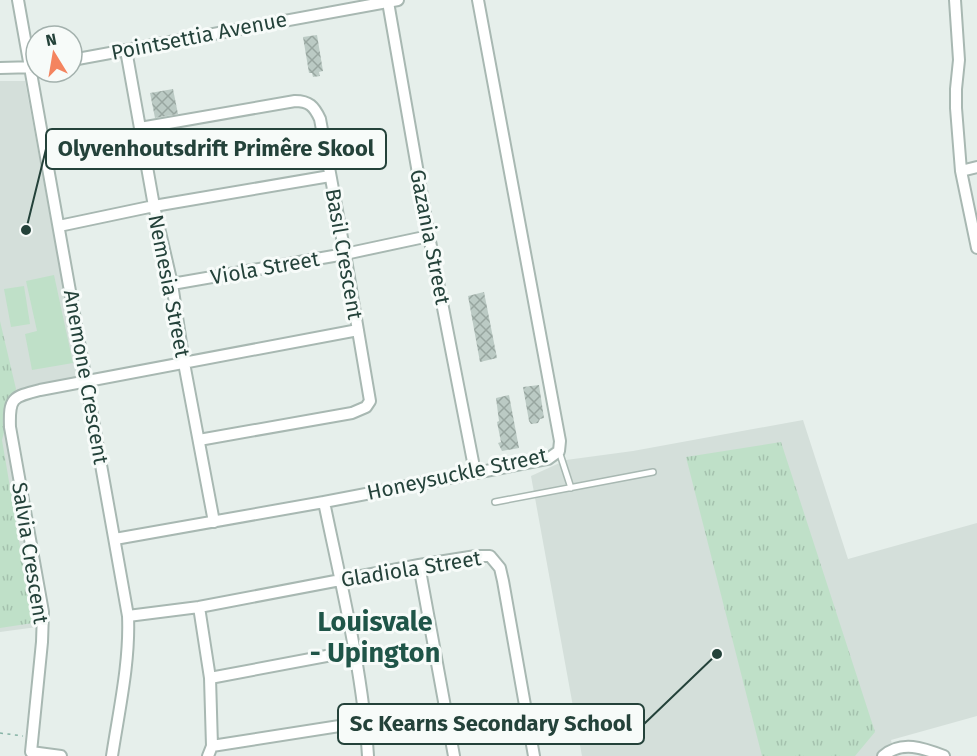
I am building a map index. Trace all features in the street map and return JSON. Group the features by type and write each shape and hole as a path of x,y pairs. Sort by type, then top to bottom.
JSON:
{"street":[{"name":"Anemone Crescent","path":"18,0 24,27"},
{"name":"Honeysuckle Street","path":"115,539 548,459 559,451 560,441 548,369 478,0"},
{"path":"955,0 960,60 956,108 961,171 977,248"},
{"name":"Pointsettia Avenue","path":"84,58 393,1"},
{"name":"Gazania Street","path":"393,1 429,236 475,472"},
{"name":"Nemesia Street","path":"126,50 154,206 172,284 184,363 214,522"},
{"path":"0,68 24,67"},
{"name":"Anemone Crescent","path":"36,84 128,616 129,633 112,756"},
{"name":"Basil Crescent","path":"140,128 295,101 306,102 316,111 320,119 370,401 366,407 352,413 199,440"},
{"path":"961,171 977,167"},
{"path":"59,226 154,206 330,176"},
{"name":"Viola Street","path":"172,284 345,254 429,236"},
{"path":"86,382 358,330"},
{"name":"Salvia Crescent","path":"33,737 43,612 10,427 9,408 11,403 27,393 86,382"},
{"path":"324,502 341,580 365,722 368,756"},
{"name":"Gladiola Street","path":"128,616 199,607 419,565 490,556 500,568 503,581 534,756"},
{"path":"419,565 454,756"},
{"path":"199,607 210,678 210,751 365,722"},
{"path":"210,678 353,651"},
{"path":"33,737 31,752 61,756"},
{"path":"883,756 891,749 909,746 944,756"}],"lane":[{"path":"559,451 571,488"},
{"path":"495,502 653,472"}],"path":[{"path":"0,733 33,737"}],"shaded area":[{"path":"0,81 24,81 80,379 30,386 8,417 12,475 37,627 0,632"},
{"path":"803,420 848,559 977,523 977,716 891,740 893,749 886,756 582,756 531,476 566,460 633,451"}],"green space":[{"path":"54,275 73,363 32,370 25,334 37,331 26,281"},
{"path":"24,286 30,324 11,327 4,289"},
{"path":"0,321 16,389 2,440 33,623 0,628"},
{"path":"781,442 875,732 855,756 762,756 686,457"}],"building":[{"path":"317,35 323,71 319,72 320,76 313,77 312,73 309,73 303,37"},
{"path":"173,89 178,114 155,118 150,93"},
{"path":"484,292 497,358 480,362 468,296"},
{"path":"539,385 544,418 538,423 531,424 523,387"},
{"path":"509,395 519,448 502,451 498,443 501,442 496,398"}],"place":[{"name":"Olyvenhoutsdrift Primêre Skool","path":"26,230"},
{"name":"Sc Kearns Secondary School","path":"717,654"}],"district":[{"name":"Louisvale - Upington","path":"375,638"}]}
